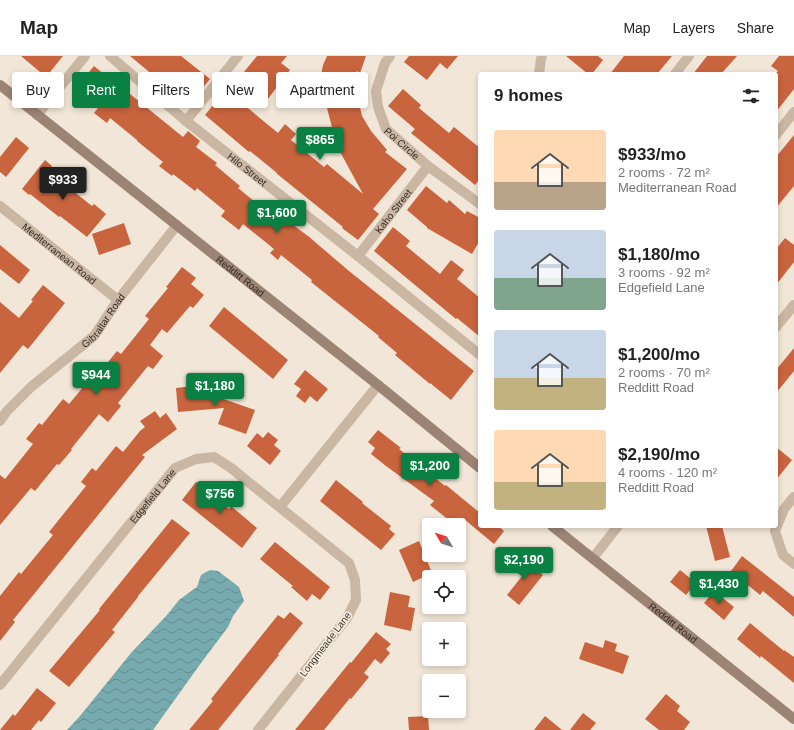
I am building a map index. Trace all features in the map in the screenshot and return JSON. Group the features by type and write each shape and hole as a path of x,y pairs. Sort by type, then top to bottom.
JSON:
{"street":[{"path":"37,115 85,56"},
{"name":"Hilo Street","path":"110,56 186,121 358,256 478,353"},
{"path":"186,121 238,56"},
{"name":"Poi Circle","path":"390,56 385,63 376,91 378,107 386,129 428,166 478,203"},
{"path":"539,72 542,56"},
{"path":"677,72 689,56"},
{"name":"Redditt Road","path":"0,85 378,385 478,466"},
{"path":"778,132 794,112"},
{"name":"Kaho Street","path":"358,256 428,166"},
{"name":"Mediterranean Road","path":"0,206 118,300"},
{"name":"Gibraltar Road","path":"0,421 7,411 31,387 94,336 118,300 177,226"},
{"path":"778,325 794,305"},
{"path":"280,507 378,385"},
{"name":"Edgefield Lane","path":"0,685 175,468 196,459 214,458 231,468 280,507"},
{"path":"778,524 784,509 794,497"},
{"name":"Longmeade Lane","path":"258,730 347,618 356,600 355,580 349,563 280,507"},
{"name":"Redditt Road","path":"555,528 794,719"},
{"path":"593,558 616,528"},
{"path":"776,528 775,531 783,555 794,564"}],"water":[{"path":"210,570 218,571 239,587 244,601 233,616 228,627 153,730 67,730 131,653 179,600 197,587 201,575"}],"building":[{"path":"21,56 63,56 50,72 40,72"},
{"path":"130,56 181,56 201,72 149,72"},
{"path":"257,56 287,56 281,63 290,70 288,72 276,72 276,88 268,99 268,72 244,72"},
{"path":"327,56 366,56 360,72 322,72"},
{"path":"409,56 458,56 447,69 440,63 427,80 404,62"},
{"path":"566,56 598,56 603,60 594,72 586,72"},
{"path":"624,56 672,56 659,72 612,72"},
{"path":"707,56 737,56 723,72 695,72"},
{"path":"779,56 794,56 794,89 778,109 778,71 771,66"},
{"path":"94,66 101,72 89,72"},
{"path":"204,74 210,79 204,86"},
{"path":"403,89 421,105 419,108 449,133 454,127 478,146 478,181 475,185 411,133 415,129 388,106"},
{"path":"130,94 138,100 138,108 147,108 183,137 188,131 200,141 196,147 217,163 215,165 240,186 238,188 270,214 273,210 292,226 293,225 308,236 349,271 474,371 451,400 395,355 397,353 378,337 379,336 311,282 312,280 281,255 278,260 270,253 274,249 243,224 239,230 221,216 225,211 197,188 195,191 173,174 172,176 159,166 163,162 110,118 107,123 94,113 98,108 130,108"},
{"path":"212,106 212,108 248,108 278,133 285,124 296,134 291,140 324,167 327,164 363,194 332,137 334,135 327,108 360,108 362,116 371,131 387,150 385,152 407,169 373,209 379,214 358,240 205,115"},
{"path":"794,135 794,186 778,206 778,155"},
{"path":"16,137 29,148 6,177 0,172 0,157"},
{"path":"45,160 52,166 48,171 92,206 94,204 106,214 87,237 22,189"},
{"path":"426,186 447,203 449,200 465,214 467,211 478,217 478,244 472,254 427,228 407,210"},
{"path":"124,223 131,244 99,255 92,234"},
{"path":"393,227 410,241 406,246 440,274 451,260 464,270 457,279 478,296 478,335 457,318 456,319 374,251"},
{"path":"785,238 794,245 794,262 778,282 778,247"},
{"path":"0,245 30,270 19,284 0,269"},
{"path":"182,267 196,278 191,284 204,295 193,308 190,306 167,333 162,329 150,345 163,356 153,369 148,366 118,403 121,406 108,422 99,414 59,465 57,464 35,491 31,488 0,525 0,475 5,479 33,444 26,439 39,423 42,425 63,399 69,404 89,380 92,382 117,351 121,354 149,319 145,316 168,288 166,287"},
{"path":"43,285 65,303 28,349 23,345 0,373 0,302 19,318 33,301 31,300"},
{"path":"224,307 288,360 273,379 209,326"},
{"path":"794,348 794,371 778,391 778,368"},
{"path":"305,370 328,389 317,402 310,396 305,403 296,396 301,389 294,384"},
{"path":"211,384 212,395 255,410 246,434 218,424 224,408 178,412 176,388"},
{"path":"155,411 160,418 166,413 177,429 142,455 145,457 13,620 15,622 0,641 0,596 19,572 21,574 53,535 49,532 86,486 81,482 92,468 96,471 116,446 123,452 145,427 140,421"},
{"path":"378,430 401,448 399,449 478,511 478,528 500,528 504,531 494,544 466,521 466,518 446,518 430,505 434,501 371,454 375,448 368,442"},
{"path":"268,432 278,440 274,445 281,451 270,465 247,446 257,433 263,438"},
{"path":"778,449 792,460 778,478"},
{"path":"336,480 391,526 389,529 395,534 381,550 320,501"},
{"path":"196,482 229,509 231,506 257,528 242,548 182,500"},
{"path":"172,519 190,533 112,630 115,632 69,687 49,671 100,610 99,609"},
{"path":"707,528 723,528 730,557 715,561"},
{"path":"419,541 422,548 422,562 428,562 431,570 422,570 422,578 413,582 399,550"},
{"path":"275,542 330,587 320,600 312,594 307,601 291,587 293,586 260,559"},
{"path":"742,556 794,597 794,617 763,591 760,595 731,571"},
{"path":"520,557 543,575 519,605 507,595 522,576 511,568"},
{"path":"680,570 696,583 686,595 670,582"},
{"path":"714,591 734,607 724,620 704,603"},
{"path":"390,592 410,596 408,607 415,608 411,631 384,625"},
{"path":"290,612 303,623 218,730 189,730 213,701 211,699 278,615 284,619"},
{"path":"750,623 784,651 794,657 794,683 761,656 760,658 737,639"},
{"path":"376,632 391,644 386,649 390,653 381,664 375,659 364,673 369,677 324,730 295,730 350,662 351,663"},
{"path":"605,640 617,644 615,651 629,656 623,674 579,659 585,642 603,648"},
{"path":"37,688 56,703 41,722 39,720 31,730 0,730 13,714 15,716"},
{"path":"666,694 680,706 677,711 690,722 684,730 659,730 645,719"},
{"path":"583,713 596,723 590,730 570,730"},
{"path":"422,716 422,718 428,718 429,730 409,730 408,717"},
{"path":"545,716 562,730 534,730"}]}
